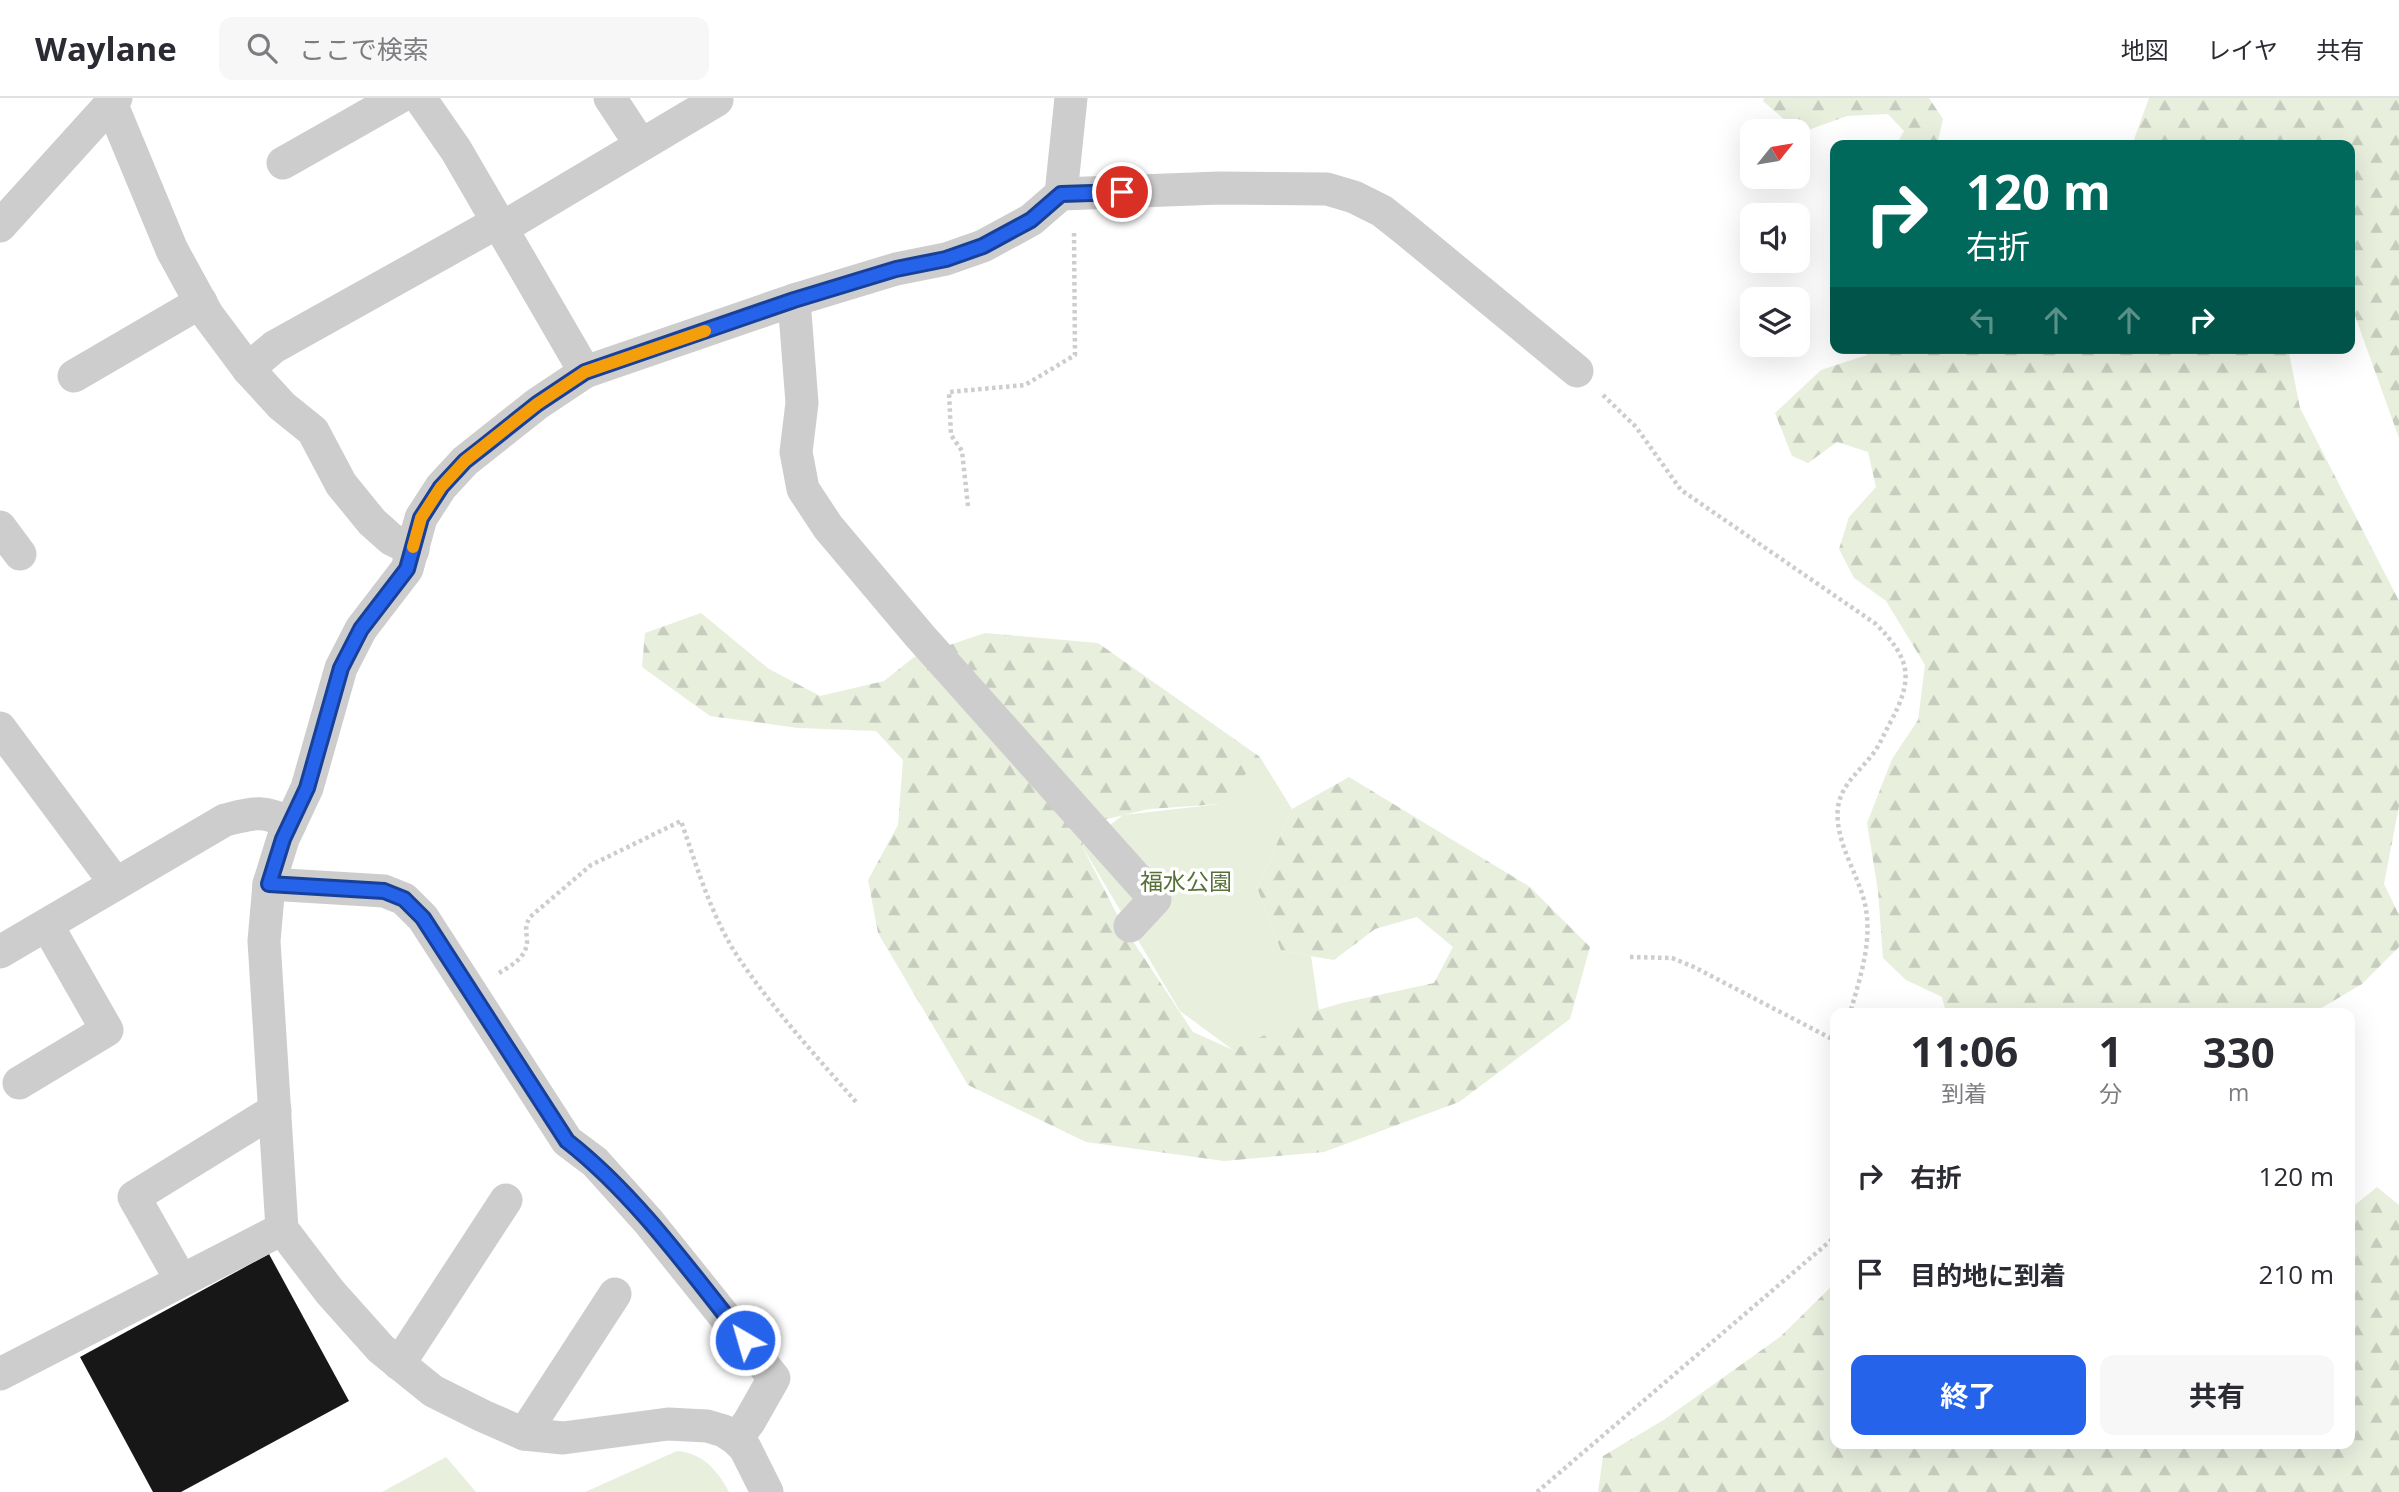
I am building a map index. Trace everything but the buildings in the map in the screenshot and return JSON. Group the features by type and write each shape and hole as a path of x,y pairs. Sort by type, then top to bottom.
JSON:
{"street":[{"path":"283,163 398,98"},
{"path":"420,98 456,150 585,372"},
{"path":"610,98 641,145"},
{"path":"1067,194 1071,98"},
{"path":"0,226 113,100 172,250 201,302 248,369 282,406 313,430 341,484 372,522 391,539 413,550"},
{"path":"248,369 274,347 500,225 717,100"},
{"path":"767,1492 745,1448 724,1431 706,1426 668,1424 563,1438 524,1434 433,1391 381,1349 330,1292 282,1229 264,941 269,884 283,839 307,788 341,668 361,629 407,569 421,518 441,487 465,461 537,404 585,372 794,300 896,269 946,259 983,246 1031,220 1067,194 1219,188 1327,190 1354,197 1381,211 1406,230 1577,371"},
{"path":"794,300 802,403 796,452 803,489 828,527 919,635 1155,899 1130,926"},
{"path":"74,376 201,302"},
{"path":"0,527 20,554"},
{"path":"0,728 116,884"},
{"path":"0,952 225,820 256,813 273,814 290,824"},
{"path":"269,884 384,891 404,899 423,918 567,1141 595,1162 648,1221 774,1378 750,1422 736,1439"},
{"path":"19,1083 107,1030 47,925"},
{"path":"181,1280 134,1197 275,1110"},
{"path":"399,1364 506,1200"},
{"path":"1,1371 282,1229"},
{"path":"524,1434 615,1294"}],"path":[{"path":"968,506 962,451 951,435 948,392 1025,386 1075,355 1067,194"},
{"path":"1577,371 1636,426 1681,490 1876,624 1891,639 1902,657 1907,678 1903,699 1875,751 1845,785 1838,808 1840,832 1865,902 1868,929 1862,970 1851,1008"},
{"path":"472,992 522,958 528,942 525,928 530,917 592,865 681,821 704,889 739,958 799,1037 856,1102"},
{"path":"1630,957 1672,958 1830,1038"},
{"path":"1537,1492 1830,1241"}],"green space":[{"path":"1764,98 1929,98 1943,119 1938,140 1899,140 1904,131 1888,114 1847,116 1810,129 1810,119 1784,119 1763,101"},
{"path":"2149,98 2399,98 2399,438 2355,316 2355,140 2134,140"},
{"path":"2289,354 2300,408 2399,601 2399,806 2384,884 2399,915 2399,947 2362,984 2321,1008 1945,1008 1942,997 1906,980 1883,958 1878,891 1867,823 1892,759 1918,720 1925,665 1886,601 1854,578 1839,549 1849,517 1876,487 1868,452 1837,442 1808,463 1792,456 1775,413 1821,370 1867,355"},
{"path":"701,613 769,669 820,696 884,681 914,657 985,633 1098,643 1260,757 1254,782 1220,804 1149,809 1099,821 1082,846 1123,926 1193,1032 1233,1050 1280,1021 1342,1003 1434,983 1453,947 1417,917 1375,929 1334,960 1281,951 1257,888 1292,809 1349,777 1530,887 1590,947 1570,1019 1459,1102 1324,1152 1224,1161 1086,1142 968,1085 878,933 868,880 898,825 903,760 876,731 798,728 710,716 642,667 645,633"},
{"name":"福水公園","path":"1260,757 1292,809 1257,888 1281,951 1311,956 1319,1010 1233,1050 1180,1011 1082,846 1123,815 1220,804"},
{"path":"2377,1187 2399,1205 2399,1492 1598,1492 1603,1456 1665,1419 1780,1337 1830,1288 1830,1449 2355,1449 2355,1205"},
{"path":"677,1451 702,1459 729,1492 585,1492"},
{"path":"446,1457 476,1492 382,1492"}],"slow traffic":[{"path":"413,547 421,518 441,487 465,461 537,404 585,372 705,331"}],"route":[{"path":"745,1340 648,1221 595,1162 567,1141 441,942 423,918 404,899 384,891 269,884 283,839 307,788 341,668 361,629 407,569 421,518 441,487 465,461 537,404 585,372 794,300 896,269 946,259 983,246 1031,220 1061,194 1122,192"}]}
